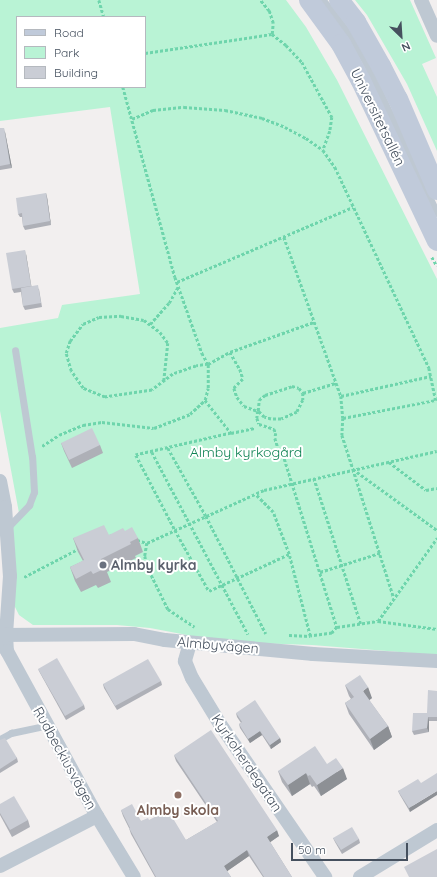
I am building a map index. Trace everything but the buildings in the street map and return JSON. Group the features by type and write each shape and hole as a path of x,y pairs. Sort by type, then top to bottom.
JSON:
{"main road":[{"name":"Universitetsallén","path":"309,0 340,44 361,81 437,241"},
{"name":"Universitetsallén","path":"339,0 356,22 382,66 398,99 437,190"}],"street":[{"path":"421,0 437,36"},
{"name":"Rudbeckiusvägen","path":"0,480 7,528 9,585 3,635 7,651 97,816 134,877"},
{"name":"Almbyvägen","path":"3,635 42,636 134,634 190,643 313,654 437,661"},
{"name":"Kyrkoherdegatan","path":"190,643 185,661 192,678 220,724 325,877"},
{"path":"0,866 97,816"},
{"path":"360,877 437,830"}],"lane":[{"path":"323,0 351,37 366,64 437,213"},
{"path":"7,528 29,505 34,492 32,457 15,350"},
{"path":"0,739 11,733 48,725"}],"path":[{"path":"99,0 104,16"},
{"path":"260,0 269,11 273,23 272,34"},
{"path":"146,53 272,34 286,45 302,62 332,116 330,132 323,150"},
{"path":"32,457 44,444 83,425 102,422 154,428 190,414 205,400 208,388 208,364 178,286 123,88"},
{"path":"132,119 153,110 184,106 225,110 262,118 285,127 306,138 323,150 335,167 429,368 436,400 343,418"},
{"path":"177,282 354,208"},
{"path":"284,237 341,396 343,418 342,435 394,598"},
{"path":"150,324 169,303 178,286"},
{"path":"164,381 168,343 160,332 144,320 121,316 99,317 83,324 70,341 66,353 71,371 84,388 105,397 152,390 164,381 173,374 196,366 208,364 230,352 314,322"},
{"path":"230,352 240,370 243,379 234,388 237,397 244,406 258,411 264,417 271,419 291,416 301,407 303,393 300,388 292,386 282,388 259,400 258,411 257,418 259,424 274,429 276,433 276,443 283,454 337,627"},
{"path":"341,396 431,376"},
{"path":"303,393 336,383"},
{"path":"205,400 231,433"},
{"path":"254,428 136,455 209,591 289,554"},
{"path":"168,448 206,516 266,635"},
{"path":"133,538 147,543 264,490 437,451"},
{"path":"152,452 249,634"},
{"path":"389,462 426,490 437,488"},
{"path":"353,469 437,530"},
{"path":"314,478 361,624"},
{"path":"255,494 273,512 289,554 310,636 313,654"},
{"path":"378,621 437,538"},
{"path":"147,543 145,556 147,566 168,609 199,630"},
{"path":"9,585 83,546"},
{"path":"320,572 380,554"},
{"path":"288,636 310,636 332,633 337,627 378,621 437,629"},
{"path":"241,634 255,635"},
{"path":"260,635 274,635"}],"green space":[{"name":"Almby kyrkogård","path":"0,0 286,0 306,27 337,80 437,279 437,655 312,645 224,642 150,628 117,625 33,625 19,615 15,607 11,529 19,513 0,411 0,328 58,318 62,305 140,294 110,107 0,121"},
{"path":"355,0 410,0 436,58 422,64 437,97 437,151 407,84 367,15"}],"place":[{"name":"Almby kyrka","path":"103,565"},
{"name":"Almby skola","path":"178,795"}]}
